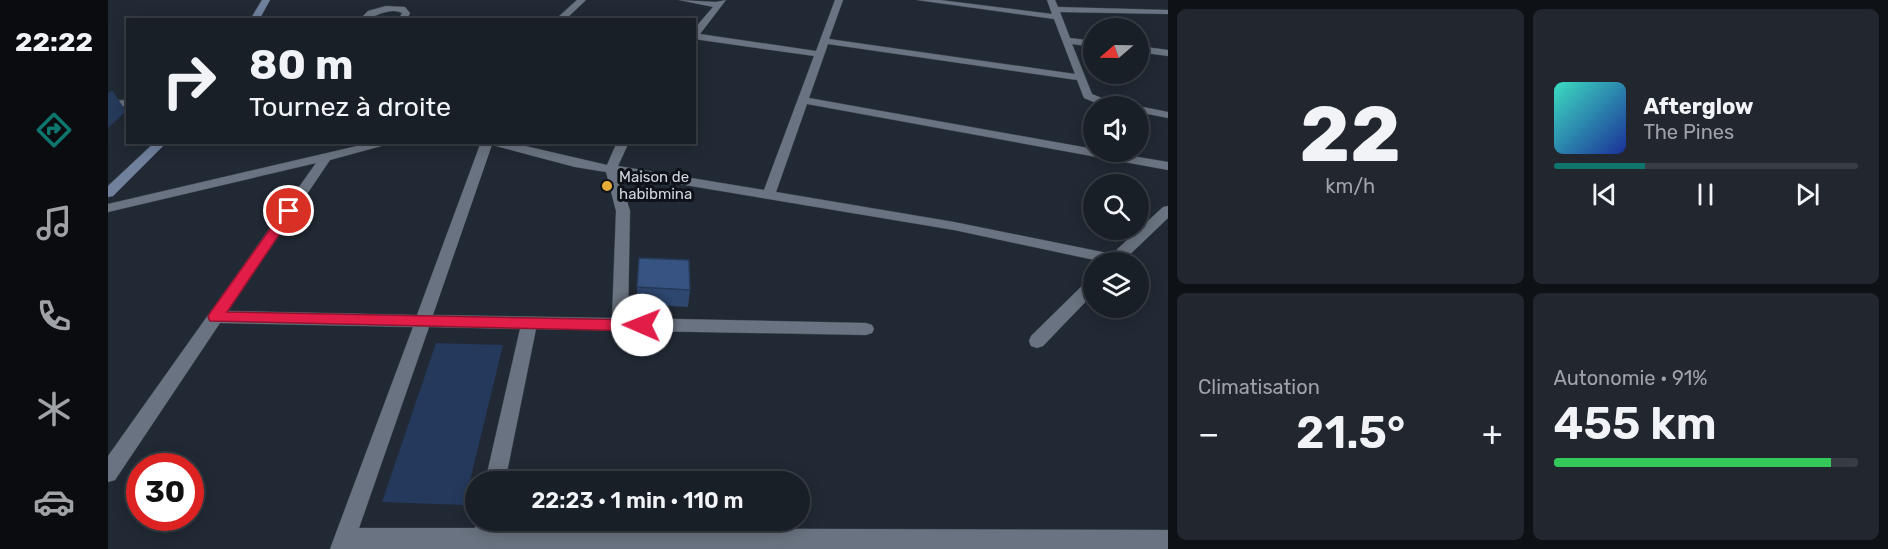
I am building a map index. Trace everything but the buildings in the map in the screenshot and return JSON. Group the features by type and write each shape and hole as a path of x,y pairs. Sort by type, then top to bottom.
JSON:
{"street":[{"path":"255,18 266,0"},
{"path":"561,18 582,0"},
{"path":"683,0 720,2"},
{"path":"769,195 839,0"},
{"path":"921,0 1168,12"},
{"path":"696,35 720,2"},
{"path":"365,18 378,10 392,8 402,9 406,13 403,18"},
{"path":"1054,8 1088,96"},
{"path":"696,36 820,54"},
{"path":"1066,40 1083,42"},
{"path":"825,41 1082,78"},
{"path":"1149,50 1168,53"},
{"path":"803,100 1168,165"},
{"path":"108,104 126,103"},
{"path":"1149,111 1168,115"},
{"path":"108,193 160,144"},
{"path":"108,208 382,144"},
{"path":"475,531 343,544 486,144"},
{"path":"500,144 565,161 954,226 1083,254"},
{"path":"620,325 623,211 611,168 622,144"},
{"path":"108,473 326,157"},
{"path":"1124,252 1168,210"},
{"path":"1037,341 1083,294"},
{"path":"215,317 866,329"},
{"path":"497,471 529,323"},
{"path":"498,531 673,545 1168,541"}],"shaded area":[{"path":"436,343 503,345 472,471 465,471 464,505 382,502"}],"place":[{"name":"Maison de habibmina","path":"607,186"}],"route":[{"path":"289,211 215,317 642,325"}]}
